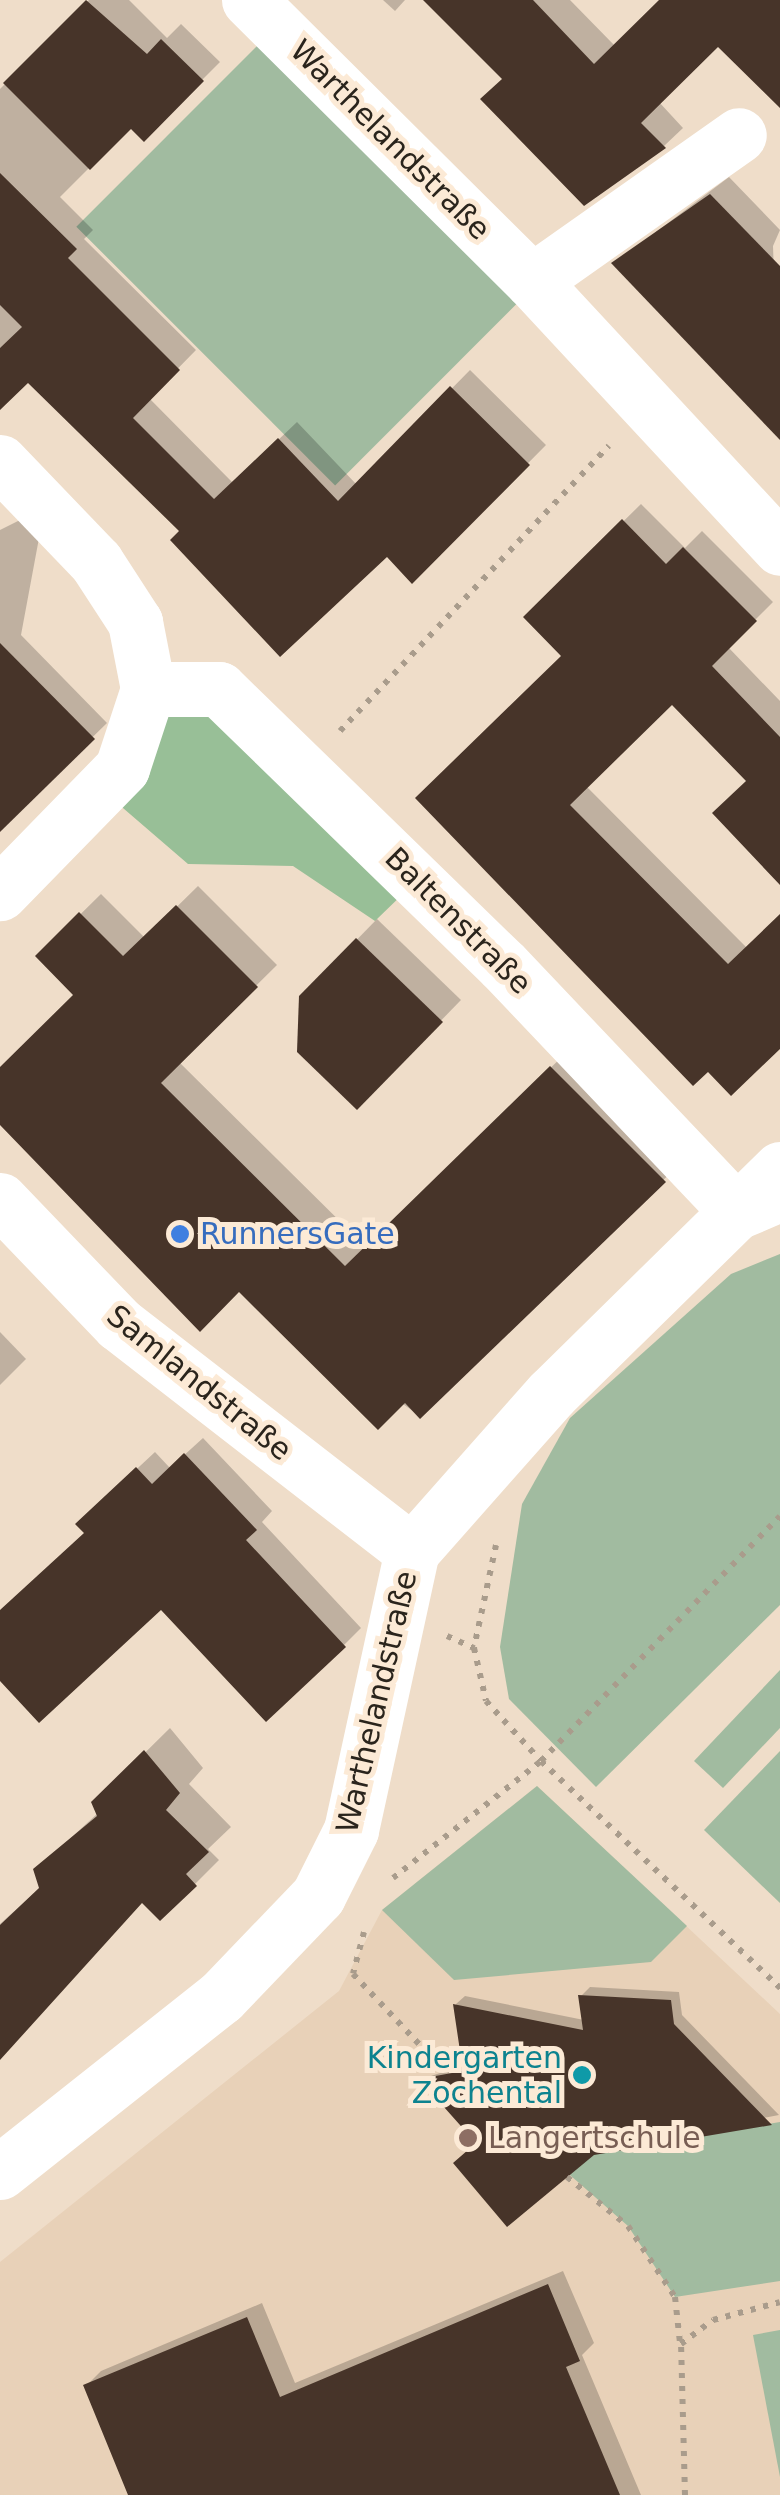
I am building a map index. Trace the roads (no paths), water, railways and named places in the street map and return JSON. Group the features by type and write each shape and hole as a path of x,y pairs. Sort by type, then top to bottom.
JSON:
{"street":[{"name":"Warthelandstraße","path":"249,0 532,281 780,548"},
{"path":"532,281 739,135"},
{"path":"0,462 96,562 136,622 148,689 122,768 0,893"},
{"name":"Baltenstraße","path":"148,689 219,689 759,1203"},
{"name":"Warthelandstraße","path":"0,2172 220,1997 318,1896 351,1830 412,1551 551,1394 759,1203 780,1168"},
{"name":"Samlandstraße","path":"0,1200 120,1324 412,1551"}],"place":[{"name":"RunnersGate","path":"180,1234"},
{"name":"Kindergarten Zochental","path":"582,2075"},
{"name":"Langertschule","path":"468,2138"}]}
